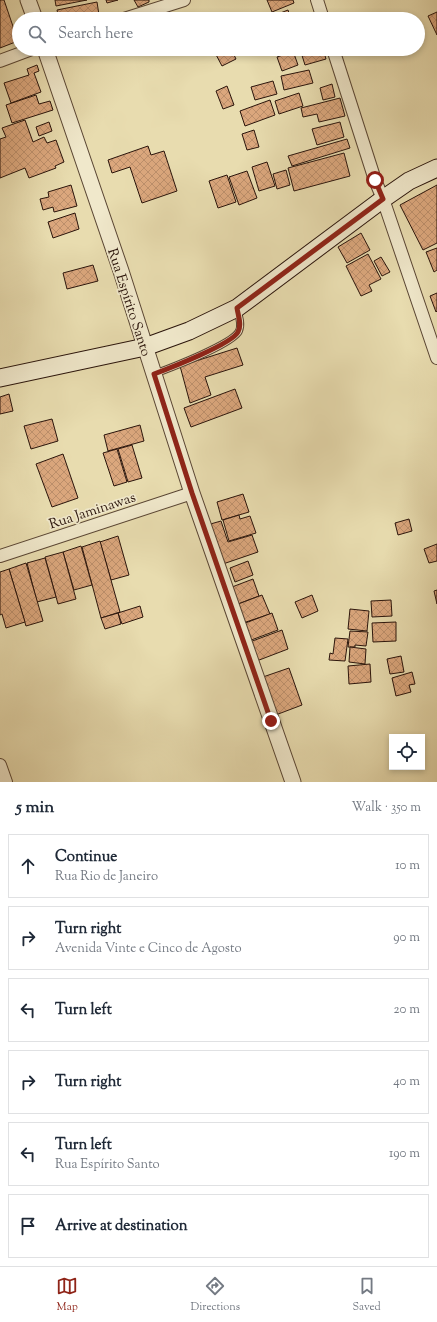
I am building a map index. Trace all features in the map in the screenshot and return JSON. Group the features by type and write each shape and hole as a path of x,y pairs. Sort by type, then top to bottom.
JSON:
{"main road":[{"path":"0,378 145,347 190,331 237,308 383,199 409,182 437,168"}],"street":[{"path":"28,0 32,12"},
{"path":"146,12 184,0"},
{"path":"317,0 321,12"},
{"path":"0,61 13,56"},
{"name":"Rua Espírito Santo","path":"47,56 154,374 192,493 292,782"},
{"path":"335,56 375,180 383,199 437,358"},
{"name":"Rua Jaminawas","path":"0,556 192,493"},
{"path":"0,765 6,782"}],"lane":[{"path":"154,374 182,363 232,339 240,330 237,308"}],"building":[{"path":"0,0 4,0 12,23 12,43 0,48"},
{"path":"55,0 87,0 56,6"},
{"path":"106,0 118,0 107,3"},
{"path":"134,0 149,0 149,2 138,7"},
{"path":"267,0 293,0 294,3 272,12"},
{"path":"97,2 99,12 57,12 57,10"},
{"path":"437,12 437,35 428,16"},
{"path":"217,56 234,56 236,59 222,66"},
{"path":"295,56 298,65 282,71 277,57"},
{"path":"302,56 325,56 326,59 305,65"},
{"path":"37,65 39,71 34,73 41,92 11,103 4,83 29,75 27,69"},
{"path":"309,70 313,83 284,90 281,76"},
{"path":"273,81 277,94 255,100 251,87"},
{"path":"332,84 335,97 323,100 320,88"},
{"path":"227,86 234,105 223,109 216,91"},
{"path":"299,93 303,106 279,114 275,101"},
{"path":"36,95 39,104 50,101 53,110 12,123 6,105"},
{"path":"340,98 345,116 319,122 317,114 303,117 301,108"},
{"path":"270,100 275,115 245,126 240,111"},
{"path":"25,120 33,142 44,137 47,143 56,140 64,162 55,166 56,168 29,178 25,168 0,178 0,139 6,137 2,128"},
{"path":"49,122 52,131 39,136 36,127"},
{"path":"340,122 344,137 317,145 312,129"},
{"path":"254,130 259,147 247,150 242,134"},
{"path":"347,139 350,148 292,166 288,156"},
{"path":"148,146 151,155 164,151 177,191 142,203 130,167 112,173 108,160"},
{"path":"344,153 350,176 294,191 288,168"},
{"path":"267,162 275,186 259,191 252,167"},
{"path":"286,170 290,185 277,189 273,174"},
{"path":"247,171 257,198 239,205 229,177"},
{"path":"227,175 236,202 218,208 209,181"},
{"path":"71,185 77,206 54,212 53,207 43,210 40,199 49,197 48,192"},
{"path":"437,185 437,243 423,250 400,205"},
{"path":"75,213 79,229 53,238 48,222"},
{"path":"361,233 370,250 347,263 338,247"},
{"path":"437,248 437,270 434,272 426,252"},
{"path":"368,254 381,279 369,285 372,291 361,296 346,266"},
{"path":"381,257 390,272 382,276 374,261"},
{"path":"93,265 98,281 67,289 63,273"},
{"path":"437,293 437,311 436,312 430,296"},
{"path":"237,348 243,365 205,377 211,395 190,403 180,366"},
{"path":"235,389 242,408 191,427 184,408"},
{"path":"9,394 13,411 0,414 0,397"},
{"path":"52,419 58,441 31,449 24,426"},
{"path":"140,425 144,441 108,451 104,435"},
{"path":"132,445 142,478 128,482 118,449"},
{"path":"117,449 127,482 114,486 103,453"},
{"path":"63,454 78,498 52,507 36,464"},
{"path":"243,494 249,512 222,520 217,502"},
{"path":"239,515 240,519 250,516 256,533 229,541 223,520"},
{"path":"409,519 412,531 398,535 395,523"},
{"path":"221,521 228,542 252,535 258,552 220,565 207,525"},
{"path":"118,536 129,575 111,580 100,542"},
{"path":"100,541 120,612 101,618 82,547"},
{"path":"437,544 437,561 429,563 424,549"},
{"path":"81,546 92,585 74,590 63,552"},
{"path":"63,552 76,599 58,604 45,557"},
{"path":"45,558 56,597 37,602 27,563"},
{"path":"248,561 253,575 235,582 230,568"},
{"path":"26,563 43,621 26,626 9,569"},
{"path":"9,569 25,622 6,628 2,614 0,615 0,572"},
{"path":"253,579 259,596 238,604 232,587"},
{"path":"437,590 437,604 434,591"},
{"path":"262,595 270,614 240,624 233,606"},
{"path":"312,595 318,611 302,618 295,602"},
{"path":"391,600 392,616 372,617 371,601"},
{"path":"140,606 143,617 122,624 118,613"},
{"path":"350,609 369,611 367,631 348,629"},
{"path":"118,613 121,624 105,629 101,618"},
{"path":"272,613 278,630 246,642 240,625"},
{"path":"396,622 396,641 373,642 372,623"},
{"path":"282,630 288,649 254,662 247,643"},
{"path":"350,631 368,632 366,646 355,645 355,647 348,647"},
{"path":"335,638 348,639 345,661 329,660 330,653 333,654"},
{"path":"350,647 366,649 365,664 349,662"},
{"path":"401,656 404,672 390,674 387,659"},
{"path":"370,664 371,682 349,684 348,666"},
{"path":"289,668 302,705 273,716 260,678"},
{"path":"412,672 415,684 409,685 411,692 396,696 392,678"}],"route":[{"path":"271,721 192,493 154,374 182,363 232,339 240,330 237,308 383,199 375,180"}]}
